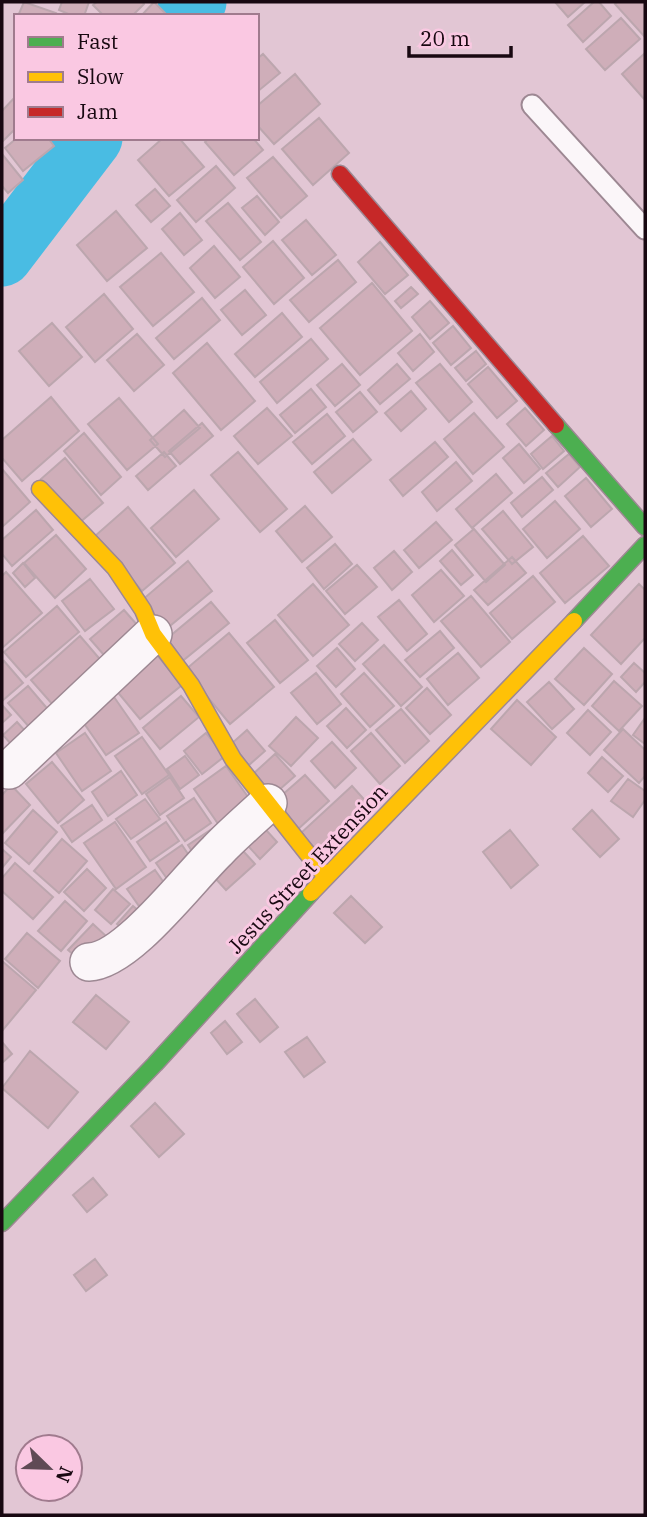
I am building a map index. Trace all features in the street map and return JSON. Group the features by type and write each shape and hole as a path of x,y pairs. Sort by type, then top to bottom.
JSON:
{"street":[{"path":"340,174 645,527"},
{"path":"40,488 115,568 143,610 153,634 191,685 233,759 326,877"},
{"name":"Jesus Street Extension","path":"2,1223 155,1064 326,877 645,545"},
{"path":"9,769 153,634"},
{"path":"89,962 100,962 136,937 216,852 268,803"}],"lane":[{"path":"531,104 645,229"}],"building":[{"path":"24,2 56,13 56,14 19,14"},
{"path":"62,2 89,2 85,14 68,14 59,10"},
{"path":"97,2 144,4 134,14 102,14 93,5"},
{"path":"154,2 166,14 143,14"},
{"path":"555,2 585,2 568,17"},
{"path":"594,2 599,2 611,16 583,42 568,25"},
{"path":"645,2 644,36 615,4"},
{"path":"621,18 640,39 605,70 586,49"},
{"path":"645,53 645,100 622,74"},
{"path":"263,54 280,73 259,90 259,57"},
{"path":"295,74 320,104 274,144 259,127 259,104"},
{"path":"14,98 14,130 3,141 2,111"},
{"path":"319,118 349,153 313,185 282,149"},
{"path":"15,140 50,140 54,146 23,171 5,148"},
{"path":"161,140 181,140 204,167 169,196 138,160"},
{"path":"255,140 263,150 234,175 205,142"},
{"path":"2,154 23,180 8,193 2,186"},
{"path":"273,157 307,196 281,218 247,178"},
{"path":"216,166 235,188 196,222 177,200"},
{"path":"155,189 170,206 151,222 136,205"},
{"path":"257,196 279,222 265,235 242,208"},
{"path":"228,203 261,242 240,260 206,221"},
{"path":"116,211 147,248 107,281 77,245"},
{"path":"180,213 202,240 184,255 162,229"},
{"path":"306,220 336,255 312,275 282,240"},
{"path":"273,241 304,278 274,304 243,267"},
{"path":"380,242 408,275 385,294 358,262"},
{"path":"214,246 240,277 215,298 190,268"},
{"path":"161,253 194,292 153,326 120,287"},
{"path":"338,260 356,282 309,322 290,300"},
{"path":"372,283 412,331 360,375 320,328"},
{"path":"411,287 418,294 401,308 395,301"},
{"path":"245,290 266,315 242,335 221,310"},
{"path":"104,294 133,329 95,362 66,327"},
{"path":"202,298 220,320 174,359 156,338"},
{"path":"430,301 449,323 430,339 412,317"},
{"path":"282,313 302,337 255,377 235,354"},
{"path":"52,323 82,357 49,386 19,351"},
{"path":"453,326 471,348 451,365 433,343"},
{"path":"137,334 164,365 134,391 107,360"},
{"path":"420,334 434,352 413,371 398,353"},
{"path":"311,339 328,359 277,403 260,382"},
{"path":"207,343 255,401 221,430 173,373"},
{"path":"476,351 486,364 466,381 455,368"},
{"path":"342,364 360,385 335,406 317,385"},
{"path":"397,364 410,379 380,404 368,390"},
{"path":"440,364 472,402 449,422 416,383"},
{"path":"488,367 517,401 497,418 468,384"},
{"path":"311,389 326,407 295,433 280,415"},
{"path":"411,391 426,409 401,431 385,413"},
{"path":"360,392 377,412 353,432 336,412"},
{"path":"51,397 79,431 22,481 2,458 2,440"},
{"path":"119,398 158,444 127,470 88,424"},
{"path":"267,408 292,436 258,464 234,436"},
{"path":"525,408 544,430 526,446 507,424"},
{"path":"184,410 200,428 165,457 150,440"},
{"path":"474,413 504,447 473,474 444,439"},
{"path":"327,414 345,436 312,464 293,442"},
{"path":"202,423 213,436 180,464 169,451"},
{"path":"84,433 121,477 101,495 64,451"},
{"path":"552,436 564,451 543,469 531,454"},
{"path":"353,439 371,460 332,493 314,472"},
{"path":"435,442 448,457 403,496 390,480"},
{"path":"519,444 540,469 524,483 503,458"},
{"path":"164,452 176,466 148,490 136,476"},
{"path":"238,452 287,509 260,532 211,475"},
{"path":"569,454 580,467 558,487 546,473"},
{"path":"65,458 103,503 79,523 41,479"},
{"path":"456,462 472,481 437,511 422,492"},
{"path":"2,469 30,502 2,527"},
{"path":"496,474 512,493 472,528 456,509"},
{"path":"542,477 553,490 522,517 511,503"},
{"path":"586,478 612,509 591,527 565,496"},
{"path":"194,490 219,519 176,557 151,528"},
{"path":"555,501 580,529 547,558 523,529"},
{"path":"305,506 332,537 302,562 276,531"},
{"path":"128,507 175,563 142,591 95,536"},
{"path":"36,510 53,530 12,566 2,554 2,540"},
{"path":"503,511 533,547 512,564 482,529"},
{"path":"436,522 452,540 419,568 404,550"},
{"path":"474,529 505,565 486,582 455,545"},
{"path":"56,535 86,569 55,598 24,563"},
{"path":"583,536 609,566 565,603 540,573"},
{"path":"335,544 352,564 324,589 307,568"},
{"path":"452,550 473,575 461,585 440,561"},
{"path":"394,551 412,572 392,590 374,568"},
{"path":"512,557 526,573 488,605 474,590"},
{"path":"188,561 212,591 165,630 141,601"},
{"path":"23,563 35,578 25,587 13,573"},
{"path":"357,565 377,587 345,614 326,591"},
{"path":"441,570 464,596 434,622 412,595"},
{"path":"6,572 42,613 2,648 2,576"},
{"path":"533,576 555,602 512,639 490,613"},
{"path":"90,579 114,609 85,631 62,601"},
{"path":"313,584 349,625 313,656 278,615"},
{"path":"639,584 645,590 645,638 621,664 591,635"},
{"path":"471,596 510,642 481,667 441,621"},
{"path":"399,600 427,634 407,651 378,617"},
{"path":"211,602 229,623 180,663 163,642"},
{"path":"57,606 79,632 26,677 4,652"},
{"path":"124,610 145,634 111,663 90,639"},
{"path":"275,620 308,660 280,683 247,643"},
{"path":"362,623 378,640 355,661 339,644"},
{"path":"440,631 454,648 420,677 405,660"},
{"path":"229,633 274,687 230,724 185,670"},
{"path":"80,636 110,671 61,714 31,680"},
{"path":"384,645 422,687 401,706 363,664"},
{"path":"337,648 355,669 336,687 317,666"},
{"path":"584,648 612,674 584,705 555,679"},
{"path":"152,649 182,685 140,719 111,684"},
{"path":"458,653 479,678 448,705 427,679"},
{"path":"4,661 23,683 2,701 2,664"},
{"path":"634,663 645,673 645,682 636,692 621,677"},
{"path":"316,673 341,704 317,724 291,693"},
{"path":"364,673 394,706 370,727 341,694"},
{"path":"614,681 642,706 619,731 592,706"},
{"path":"549,682 574,709 552,729 527,702"},
{"path":"28,686 57,720 38,737 8,703"},
{"path":"427,688 451,715 430,734 406,708"},
{"path":"181,696 199,717 160,749 143,728"},
{"path":"114,697 139,733 106,755 81,719"},
{"path":"517,700 556,737 531,765 491,729"},
{"path":"2,705 11,715 2,723"},
{"path":"346,708 366,730 347,748 327,726"},
{"path":"401,709 429,741 405,763 376,730"},
{"path":"588,710 611,732 590,755 567,733"},
{"path":"296,717 318,738 291,766 269,746"},
{"path":"645,718 645,744 633,735"},
{"path":"17,722 34,741 20,754 3,735"},
{"path":"623,729 645,750 645,776 639,783 604,750"},
{"path":"247,730 265,751 249,765 230,745"},
{"path":"85,733 111,771 82,791 56,753"},
{"path":"206,733 225,756 202,774 184,751"},
{"path":"371,733 400,766 380,784 351,751"},
{"path":"142,737 169,775 142,794 115,756"},
{"path":"332,742 356,768 335,788 311,761"},
{"path":"275,754 295,776 271,797 252,775"},
{"path":"185,756 199,775 180,789 167,769"},
{"path":"602,757 623,776 608,792 588,773"},
{"path":"52,762 84,800 58,823 26,784"},
{"path":"226,766 253,804 221,828 194,789"},
{"path":"121,771 137,795 108,816 92,792"},
{"path":"305,775 329,801 297,830 273,803"},
{"path":"170,777 184,798 160,815 146,794"},
{"path":"628,779 645,791 645,800 633,817 611,801"},
{"path":"11,785 30,805 2,834 2,795"},
{"path":"352,786 370,806 319,853 301,833"},
{"path":"194,798 211,823 185,841 167,816"},
{"path":"145,799 160,819 131,839 116,819"},
{"path":"92,805 102,820 72,842 61,826"},
{"path":"33,810 57,832 29,864 5,843"},
{"path":"592,810 619,839 600,857 573,829"},
{"path":"257,820 277,842 260,859 239,836"},
{"path":"115,822 146,867 116,889 84,843"},
{"path":"166,822 179,841 150,861 137,842"},
{"path":"215,827 224,840 197,859 188,845"},
{"path":"510,830 538,865 511,888 483,852"},
{"path":"62,839 87,861 59,893 34,871"},
{"path":"233,840 255,864 226,890 204,866"},
{"path":"182,845 196,866 170,883 156,863"},
{"path":"2,849 11,857 2,868"},
{"path":"15,863 53,897 33,919 2,891 2,878"},
{"path":"87,869 106,888 84,911 64,892"},
{"path":"155,870 167,887 139,906 127,889"},
{"path":"113,889 130,904 111,924 95,910"},
{"path":"351,896 382,927 365,943 334,913"},
{"path":"65,901 87,921 61,951 38,931"},
{"path":"133,906 147,918 131,937 117,924"},
{"path":"93,924 106,936 83,963 68,950"},
{"path":"27,933 60,961 38,988 5,959"},
{"path":"2,961 36,990 2,1031"},
{"path":"96,995 129,1022 106,1049 73,1022"},
{"path":"255,999 278,1027 260,1042 237,1014"},
{"path":"225,1021 242,1042 227,1054 211,1033"},
{"path":"307,1037 325,1062 304,1077 285,1052"},
{"path":"2,1042 12,1054 2,1063"},
{"path":"30,1051 78,1092 48,1128 2,1088"},
{"path":"155,1103 184,1134 159,1157 131,1126"},
{"path":"93,1178 107,1195 87,1212 73,1195"},
{"path":"95,1259 107,1275 86,1291 74,1275"}],"waterway":[{"path":"187,14 196,2"},
{"path":"2,256 90,140"}],"traffic: fast":[{"path":"556,425 645,527"},
{"path":"574,621 645,545"},
{"path":"2,1223 155,1064 311,893"}],"traffic: slow":[{"path":"40,489 115,568 143,610 153,634 191,685 233,759 326,877"},
{"path":"311,893 574,621"}],"traffic: jam":[{"path":"340,174 556,425"}]}
